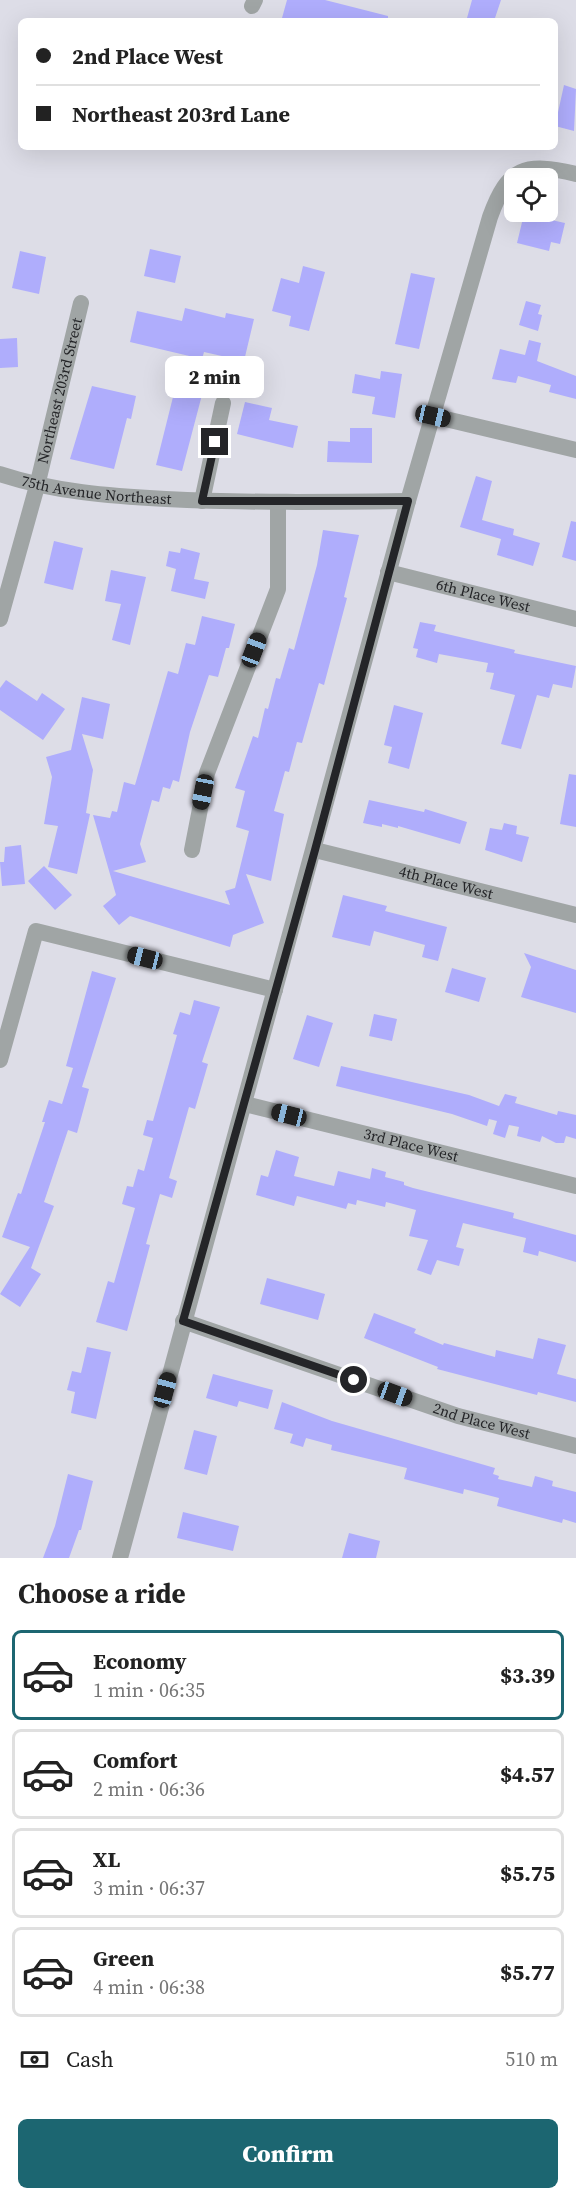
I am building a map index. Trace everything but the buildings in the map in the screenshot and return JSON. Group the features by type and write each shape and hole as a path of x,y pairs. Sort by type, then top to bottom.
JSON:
{"street":[{"path":"120,1558 183,1321 315,850 388,572 490,218 504,184 512,177 526,170 543,168 576,174"},
{"name":"Northeast 203rd Street","path":"0,619 37,486 81,303"},
{"path":"202,501 223,403"},
{"path":"433,416 576,450"},
{"name":"75th Avenue Northeast","path":"0,474 37,486 94,495 202,501 408,501"},
{"path":"192,850 207,773 278,589 278,502"},
{"name":"6th Place West","path":"388,572 576,619"},
{"name":"4th Place West","path":"315,850 576,915"},
{"path":"0,1060 36,931 275,990"},
{"name":"3rd Place West","path":"244,1104 576,1186"},
{"name":"2nd Place West","path":"183,1321 458,1416 576,1446"}],"route":[{"path":"215,442 202,501 408,501 315,850 183,1321 354,1380"}]}
